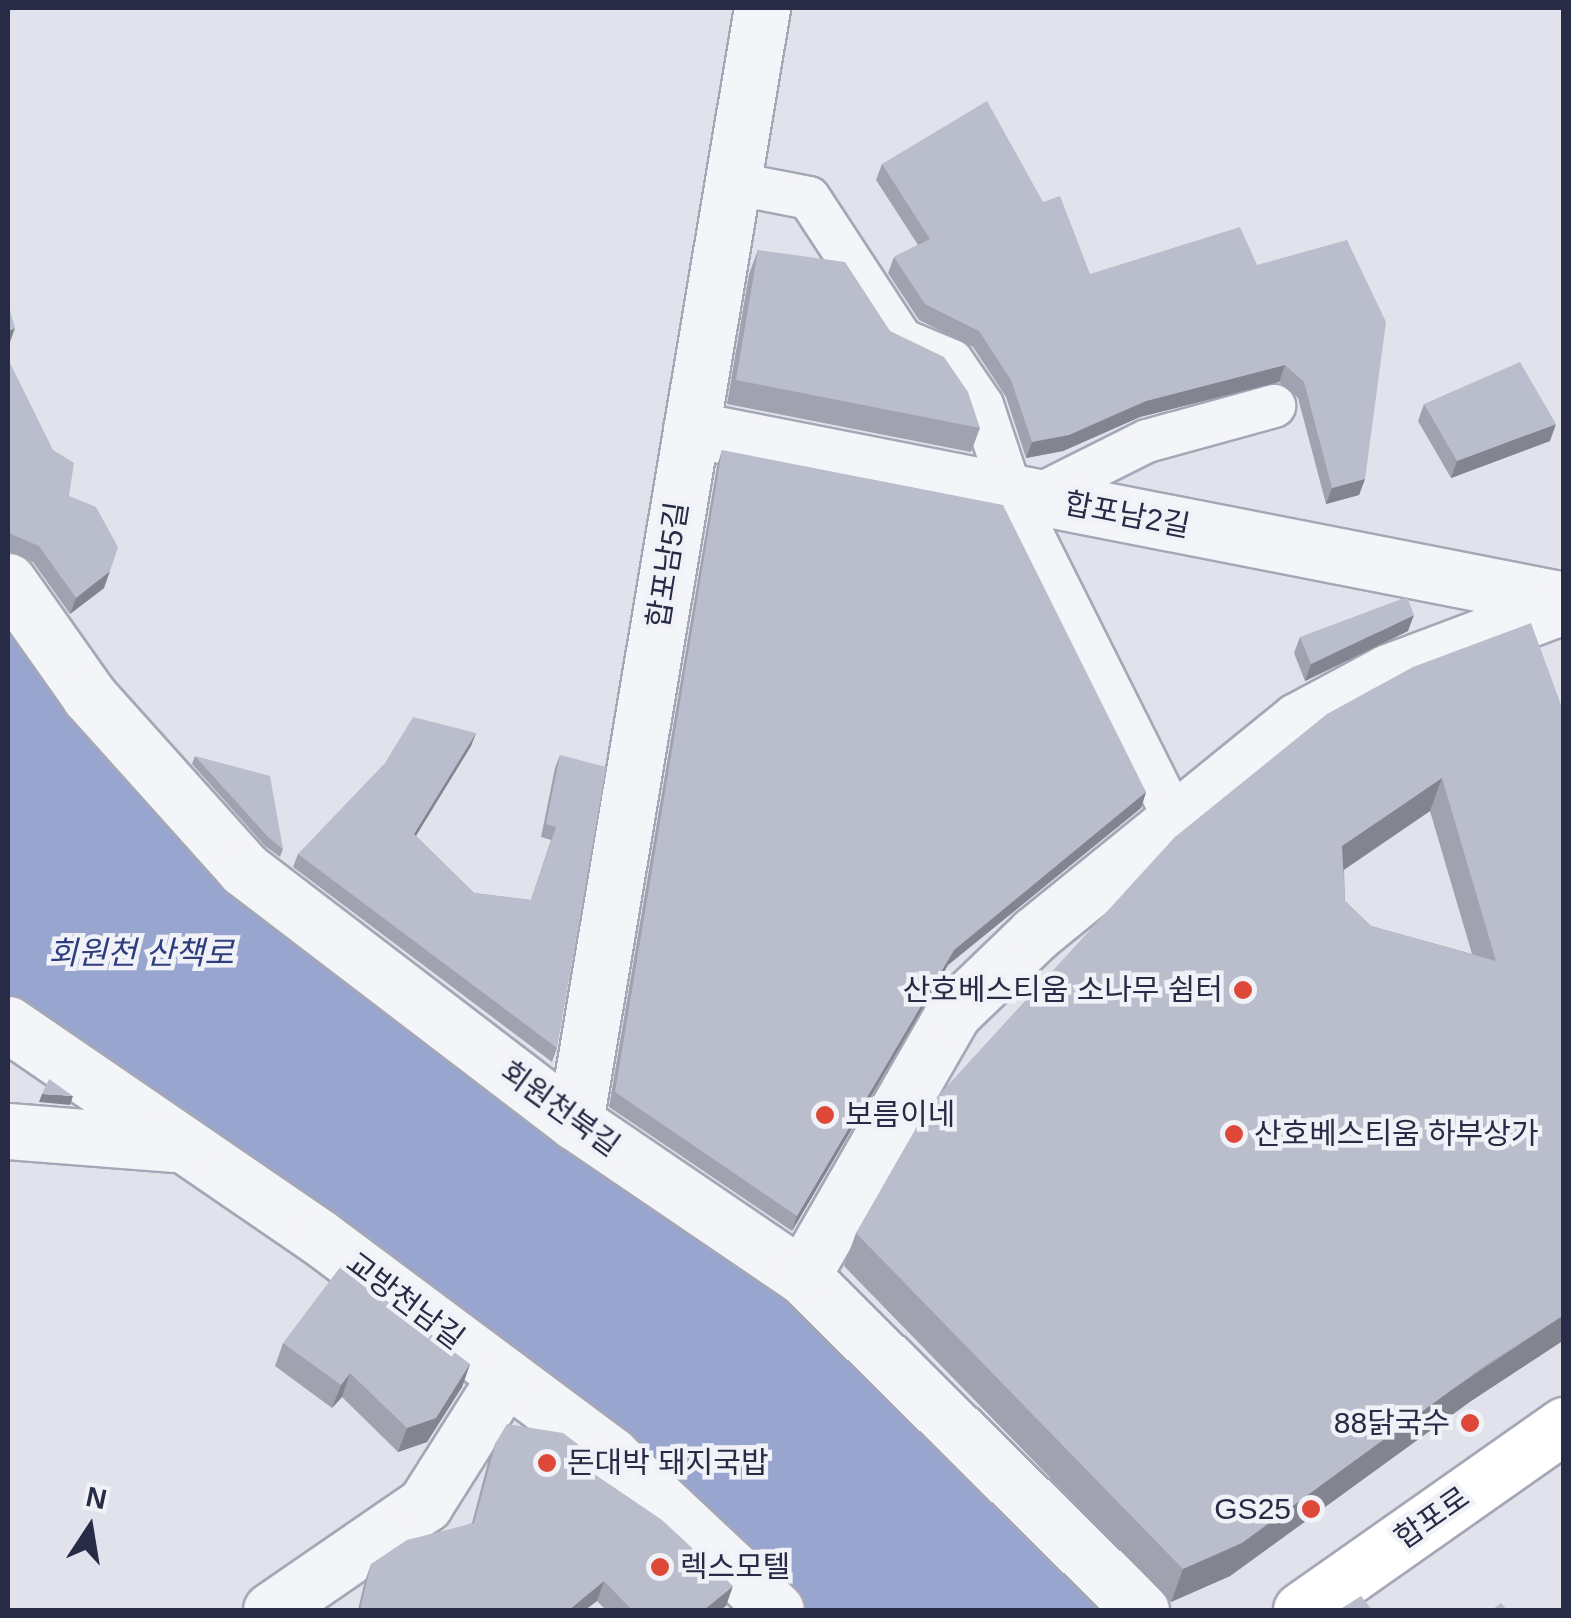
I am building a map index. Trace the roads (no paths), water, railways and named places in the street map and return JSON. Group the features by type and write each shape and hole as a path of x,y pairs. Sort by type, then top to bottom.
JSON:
{"main road":[{"name":"합포로","path":"1301,1610 1564,1425"}],"street":[{"name":"합포남5길","path":"575,1122 762,8"},
{"path":"732,183 809,198 902,340 952,361 972,390 1023,494 1176,822"},
{"path":"1023,494 1147,441 1274,406"},
{"name":"합포남2길","path":"690,429 1564,603"},
{"name":"회원천북길","path":"8,581 88,696 244,869 575,1122 802,1276 1141,1610"},
{"path":"802,1276 952,1014 1035,934 1297,722 1388,672 1564,603"},
{"name":"교방천남길","path":"8,1024 186,1145 611,1454 776,1610"},
{"path":"8,1131 186,1145"},
{"path":"272,1610 425,1504 506,1376"}],"water":[{"name":"회원천 산책로","path":"8,581 244,869 802,1276 1141,1610 776,1610 8,1024"}],"place":[{"name":"산호베스티움 소나무 쉼터","path":"1243,990"},
{"name":"보름이네","path":"825,1115"},
{"name":"산호베스티움 하부상가","path":"1234,1134"},
{"name":"88닭국수","path":"1470,1423"},
{"name":"돈대박 돼지국밥","path":"547,1463"},
{"name":"GS25","path":"1311,1509"},
{"name":"렉스모텔","path":"660,1567"}]}
